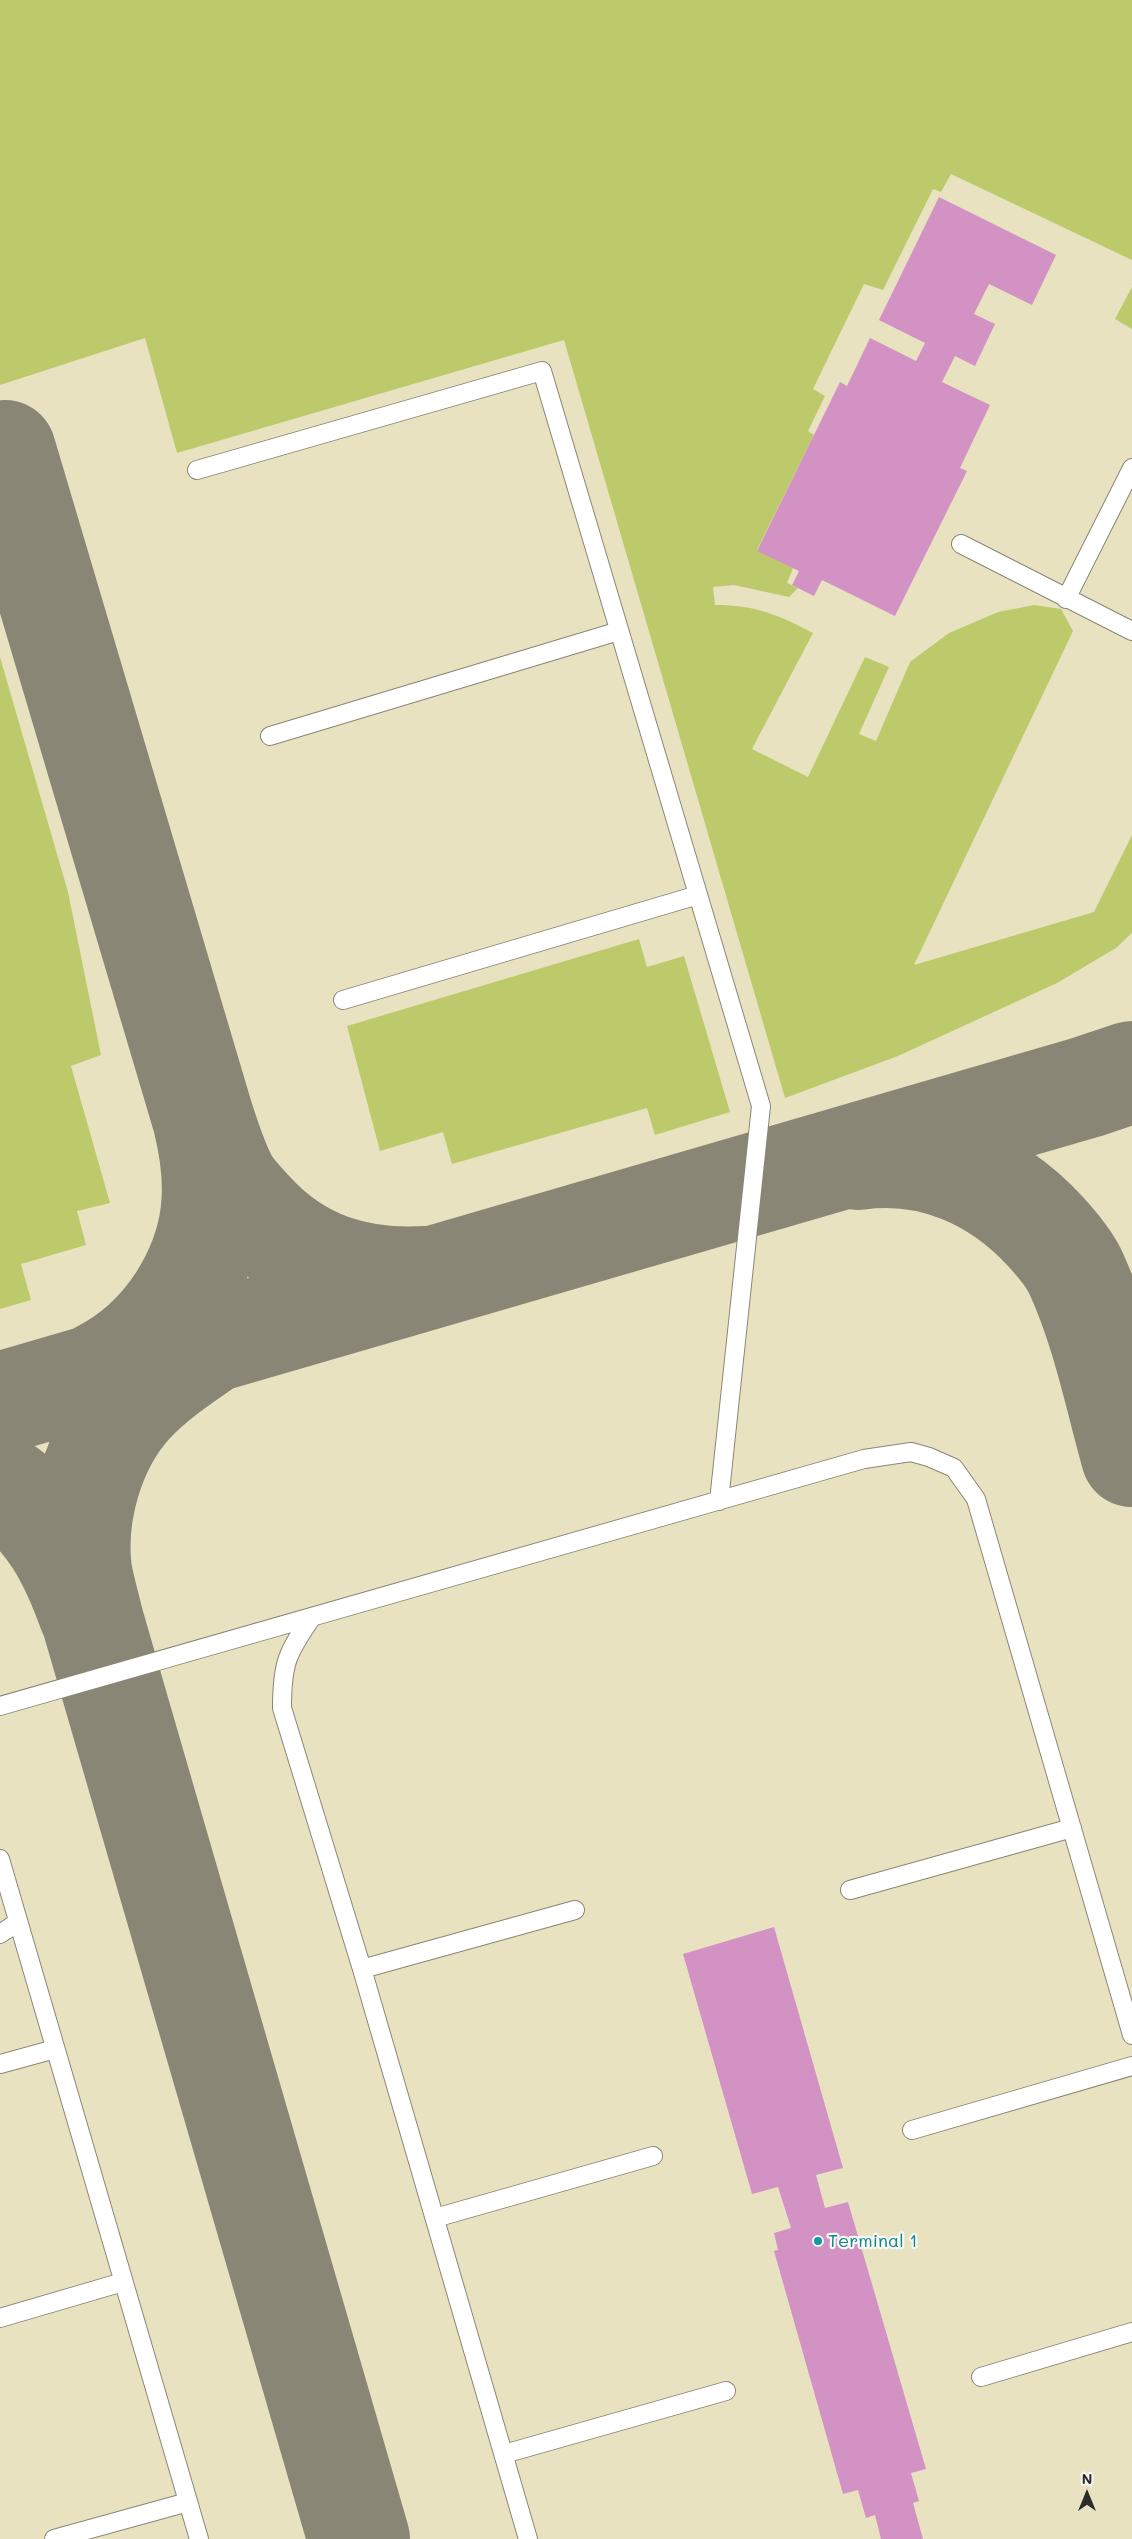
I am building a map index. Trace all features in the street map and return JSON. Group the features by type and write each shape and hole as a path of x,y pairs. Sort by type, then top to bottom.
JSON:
{"lane":[{"path":"197,470 542,371 761,1106 719,1501"},
{"path":"1066,598 1132,468"},
{"path":"961,544 1132,631"},
{"path":"270,736 619,631"},
{"path":"343,1000 698,895"},
{"path":"0,1706 864,1460 911,1452 954,1468 976,1499 1132,2035"},
{"path":"312,1617 290,1647 282,1678 282,1708 362,1969 528,2539"},
{"path":"850,1890 1072,1828"},
{"path":"0,1859 198,2539"},
{"path":"362,1969 575,1910"},
{"path":"0,1934 18,1922"},
{"path":"0,2064 55,2049"},
{"path":"912,2130 1132,2066"},
{"path":"435,2218 653,2156"},
{"path":"0,2318 123,2282"},
{"path":"981,2377 1132,2332"},
{"path":"504,2454 726,2390"},
{"path":"54,2539 188,2502"}],"green space":[{"path":"0,0 1132,0 1132,260 951,174 941,192 933,189 883,290 864,284 813,389 825,396 808,431 814,435 757,550 793,568 787,583 798,588 789,597 734,585 713,587 715,605 729,605 766,612 813,633 752,749 808,777 865,657 889,667 859,734 876,741 910,662 949,633 998,612 1034,605 1061,609 1073,631 914,965 1094,912 1132,835 1132,933 1116,948 1057,983 898,1056 785,1098 564,340 177,453 145,338 0,385"},
{"path":"1132,287 1132,329 1115,319"},
{"path":"0,657 68,892 101,1055 71,1066 110,1203 77,1211 86,1245 21,1264 31,1300 0,1309"},
{"path":"639,939 647,967 684,956 730,1112 655,1135 647,1108 452,1164 443,1132 380,1151 347,1026"}],"building":[{"path":"939,197 1056,255 1032,305 989,284 974,314 995,324 975,366 955,356 942,382 990,405 960,468 967,471 895,616 822,580 814,596 792,585 799,571 757,551 840,382 847,386 870,338 916,361 925,343 879,320"},
{"name":"Terminal 1","path":"774,1927 843,2168 816,2175 825,2208 848,2202 926,2469 911,2473 919,2501 913,2503 923,2539 881,2539 875,2515 866,2518 858,2490 843,2494 774,2251 778,2250 774,2233 791,2228 778,2187 752,2194 683,1954"}],"taxiway":[{"path":"5,451 203,1118 228,1182 270,1229 289,1244 310,1256 354,1272 377,1276 427,1277"},
{"path":"0,1403 1087,1087 1132,1072"},
{"path":"98,1373 133,1351 162,1323 179,1300 201,1257 211,1214 213,1192 212,1169 204,1122"},
{"path":"858,1159 885,1157 911,1159 937,1164 961,1172 1006,1196 1045,1231 1069,1261 1085,1293 1114,1386 1132,1456"},
{"path":"209,1343 141,1395 118,1421 107,1440 89,1482 84,1504 80,1549 81,1571 93,1622 359,2539"},
{"path":"0,1484 31,1510 55,1540 74,1574 89,1612"}],"place":[{"name":"Terminal 1","path":"818,2241"}]}
